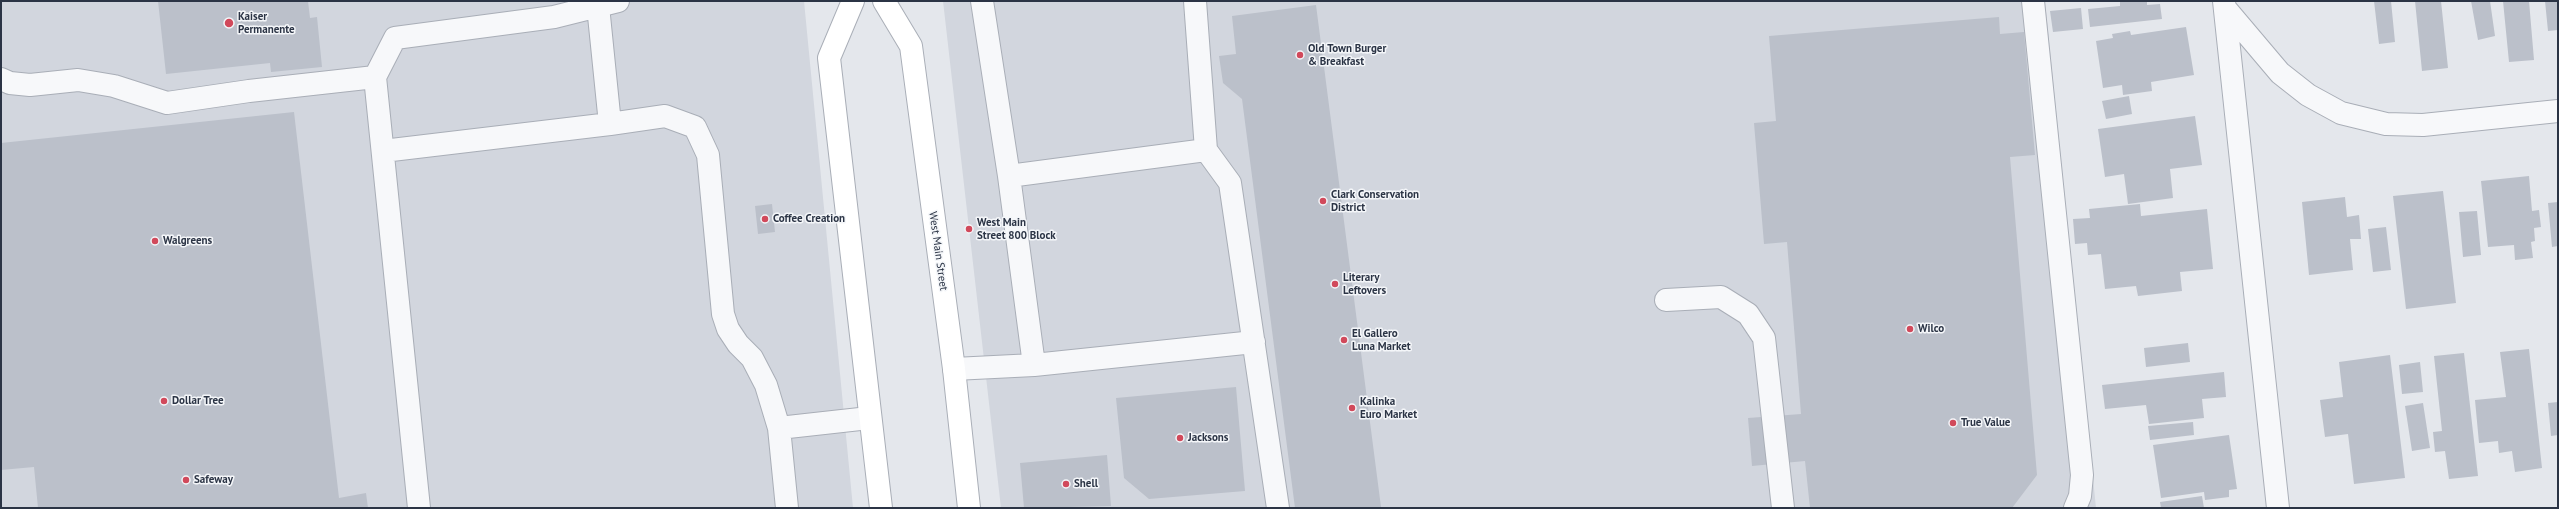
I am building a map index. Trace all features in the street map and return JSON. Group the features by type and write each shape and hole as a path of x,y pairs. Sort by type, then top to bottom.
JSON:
{"main road":[{"path":"853,1 829,58 869,418 881,508"},
{"name":"West Main Street","path":"884,1 911,46 954,369 969,508"}],"lane":[{"path":"982,1 1009,176 1034,365"},
{"path":"1195,1 1206,150 1230,183 1278,508"},
{"path":"2032,1 2082,475 2080,496 2075,508"},
{"path":"419,508 375,77 395,38 554,17 608,4 610,124"},
{"path":"2225,4 2280,73 2308,95 2341,113 2386,124 2424,125 2558,111"},
{"path":"2225,4 2278,508"},
{"path":"1,79 10,83 30,85 78,80 114,86 167,103 375,77"},
{"path":"383,151 610,124 664,116 695,127 708,156 723,314 728,329 738,344 752,358 766,385 779,428 787,508"},
{"path":"1009,176 1206,150"},
{"path":"1666,300 1721,297 1748,314 1764,338 1783,508"},
{"path":"954,369 1034,365 1254,342"},
{"path":"779,428 869,418"}],"shaded area":[{"path":"1,1 804,1 853,508 1,508"},
{"path":"943,1 2045,1 2096,508 1001,508"}],"building":[{"path":"158,1 308,1 310,18 317,17 322,67 271,72 270,63 166,74"},
{"path":"2120,1 2147,1 2147,5 2160,4 2162,19 2090,27 2088,9 2120,6"},
{"path":"2374,1 2391,1 2395,42 2379,44"},
{"path":"2415,1 2441,1 2448,68 2422,71"},
{"path":"2471,1 2490,1 2495,36 2478,40"},
{"path":"2503,1 2529,1 2534,60 2509,62"},
{"path":"2545,1 2558,1 2558,30 2548,31"},
{"path":"1316,5 1381,507 1377,508 1295,508 1242,99 1223,83 1219,56 1236,54 1232,16"},
{"path":"2081,8 2083,29 2053,32 2050,11"},
{"name":"Wilco","path":"1999,17 2000,34 2024,32 2035,155 2010,157 2037,475 2012,508 1810,508 1805,461 1752,466 1748,418 1801,414 1787,242 1764,244 1754,123 1776,121 1769,36"},
{"path":"2186,27 2194,75 2151,82 2152,91 2123,95 2122,85 2103,88 2096,41 2113,38 2112,34 2130,31 2131,35"},
{"path":"2129,96 2132,114 2106,119 2102,101"},
{"path":"294,112 339,498 366,493 368,508 38,508 34,467 1,470 1,143"},
{"path":"2195,116 2202,165 2170,169 2173,198 2128,204 2124,174 2105,177 2098,129"},
{"path":"2529,176 2532,211 2539,210 2541,227 2534,228 2535,241 2531,242 2533,258 2515,260 2514,245 2488,247 2481,181"},
{"path":"2443,191 2456,303 2406,309 2393,196"},
{"path":"2345,197 2347,217 2359,215 2361,239 2350,239 2353,270 2309,275 2302,202"},
{"path":"2558,202 2558,246 2552,247 2548,203"},
{"name":"Coffee Creation","path":"772,204 775,232 758,234 755,206"},
{"path":"2140,204 2141,216 2207,209 2213,269 2180,272 2182,291 2138,296 2136,286 2105,289 2101,254 2088,255 2087,243 2075,244 2073,219 2090,218 2089,209"},
{"path":"2477,211 2481,255 2463,257 2459,212"},
{"path":"2386,227 2391,270 2373,272 2368,229"},
{"path":"2188,343 2190,362 2146,367 2144,348"},
{"path":"2529,349 2542,468 2515,472 2512,451 2499,453 2498,441 2479,443 2475,400 2506,397 2500,352"},
{"path":"2464,353 2478,476 2449,479 2445,451 2435,452 2433,432 2442,431 2434,356"},
{"path":"2390,355 2405,478 2354,484 2348,434 2325,437 2320,400 2343,397 2339,362"},
{"path":"2420,362 2423,392 2402,394 2399,365"},
{"path":"2224,372 2226,397 2202,399 2204,418 2149,424 2146,405 2105,409 2102,385"},
{"name":"Jacksons","path":"1236,387 1245,491 1149,499 1124,478 1116,398"},
{"path":"2558,402 2558,435 2551,436 2548,403"},
{"path":"2423,403 2430,448 2412,451 2405,406"},
{"path":"2193,422 2194,435 2150,440 2148,426"},
{"path":"2229,435 2237,489 2229,490 2229,497 2205,500 2204,492 2161,498 2153,445"},
{"name":"Shell","path":"1107,455 1111,506 1024,508 1020,463"},
{"path":"2202,496 2204,508 2161,508 2160,502"}],"place":[{"name":"Kaiser Permanente","path":"229,23"},
{"name":"Old Town Burger & Breakfast","path":"1300,55"},
{"name":"Clark Conservation District","path":"1323,201"},
{"name":"Coffee Creation","path":"765,219"},
{"name":"West Main Street 800 Block","path":"969,229"},
{"name":"Walgreens","path":"155,241"},
{"name":"Literary Leftovers","path":"1335,284"},
{"name":"Wilco","path":"1910,329"},
{"name":"El Gallero Luna Market","path":"1344,340"},
{"name":"Dollar Tree","path":"164,401"},
{"name":"Kalinka Euro Market","path":"1352,408"},
{"name":"True Value","path":"1953,423"},
{"name":"Jacksons","path":"1180,438"},
{"name":"Safeway","path":"186,480"},
{"name":"Shell","path":"1066,484"}]}
